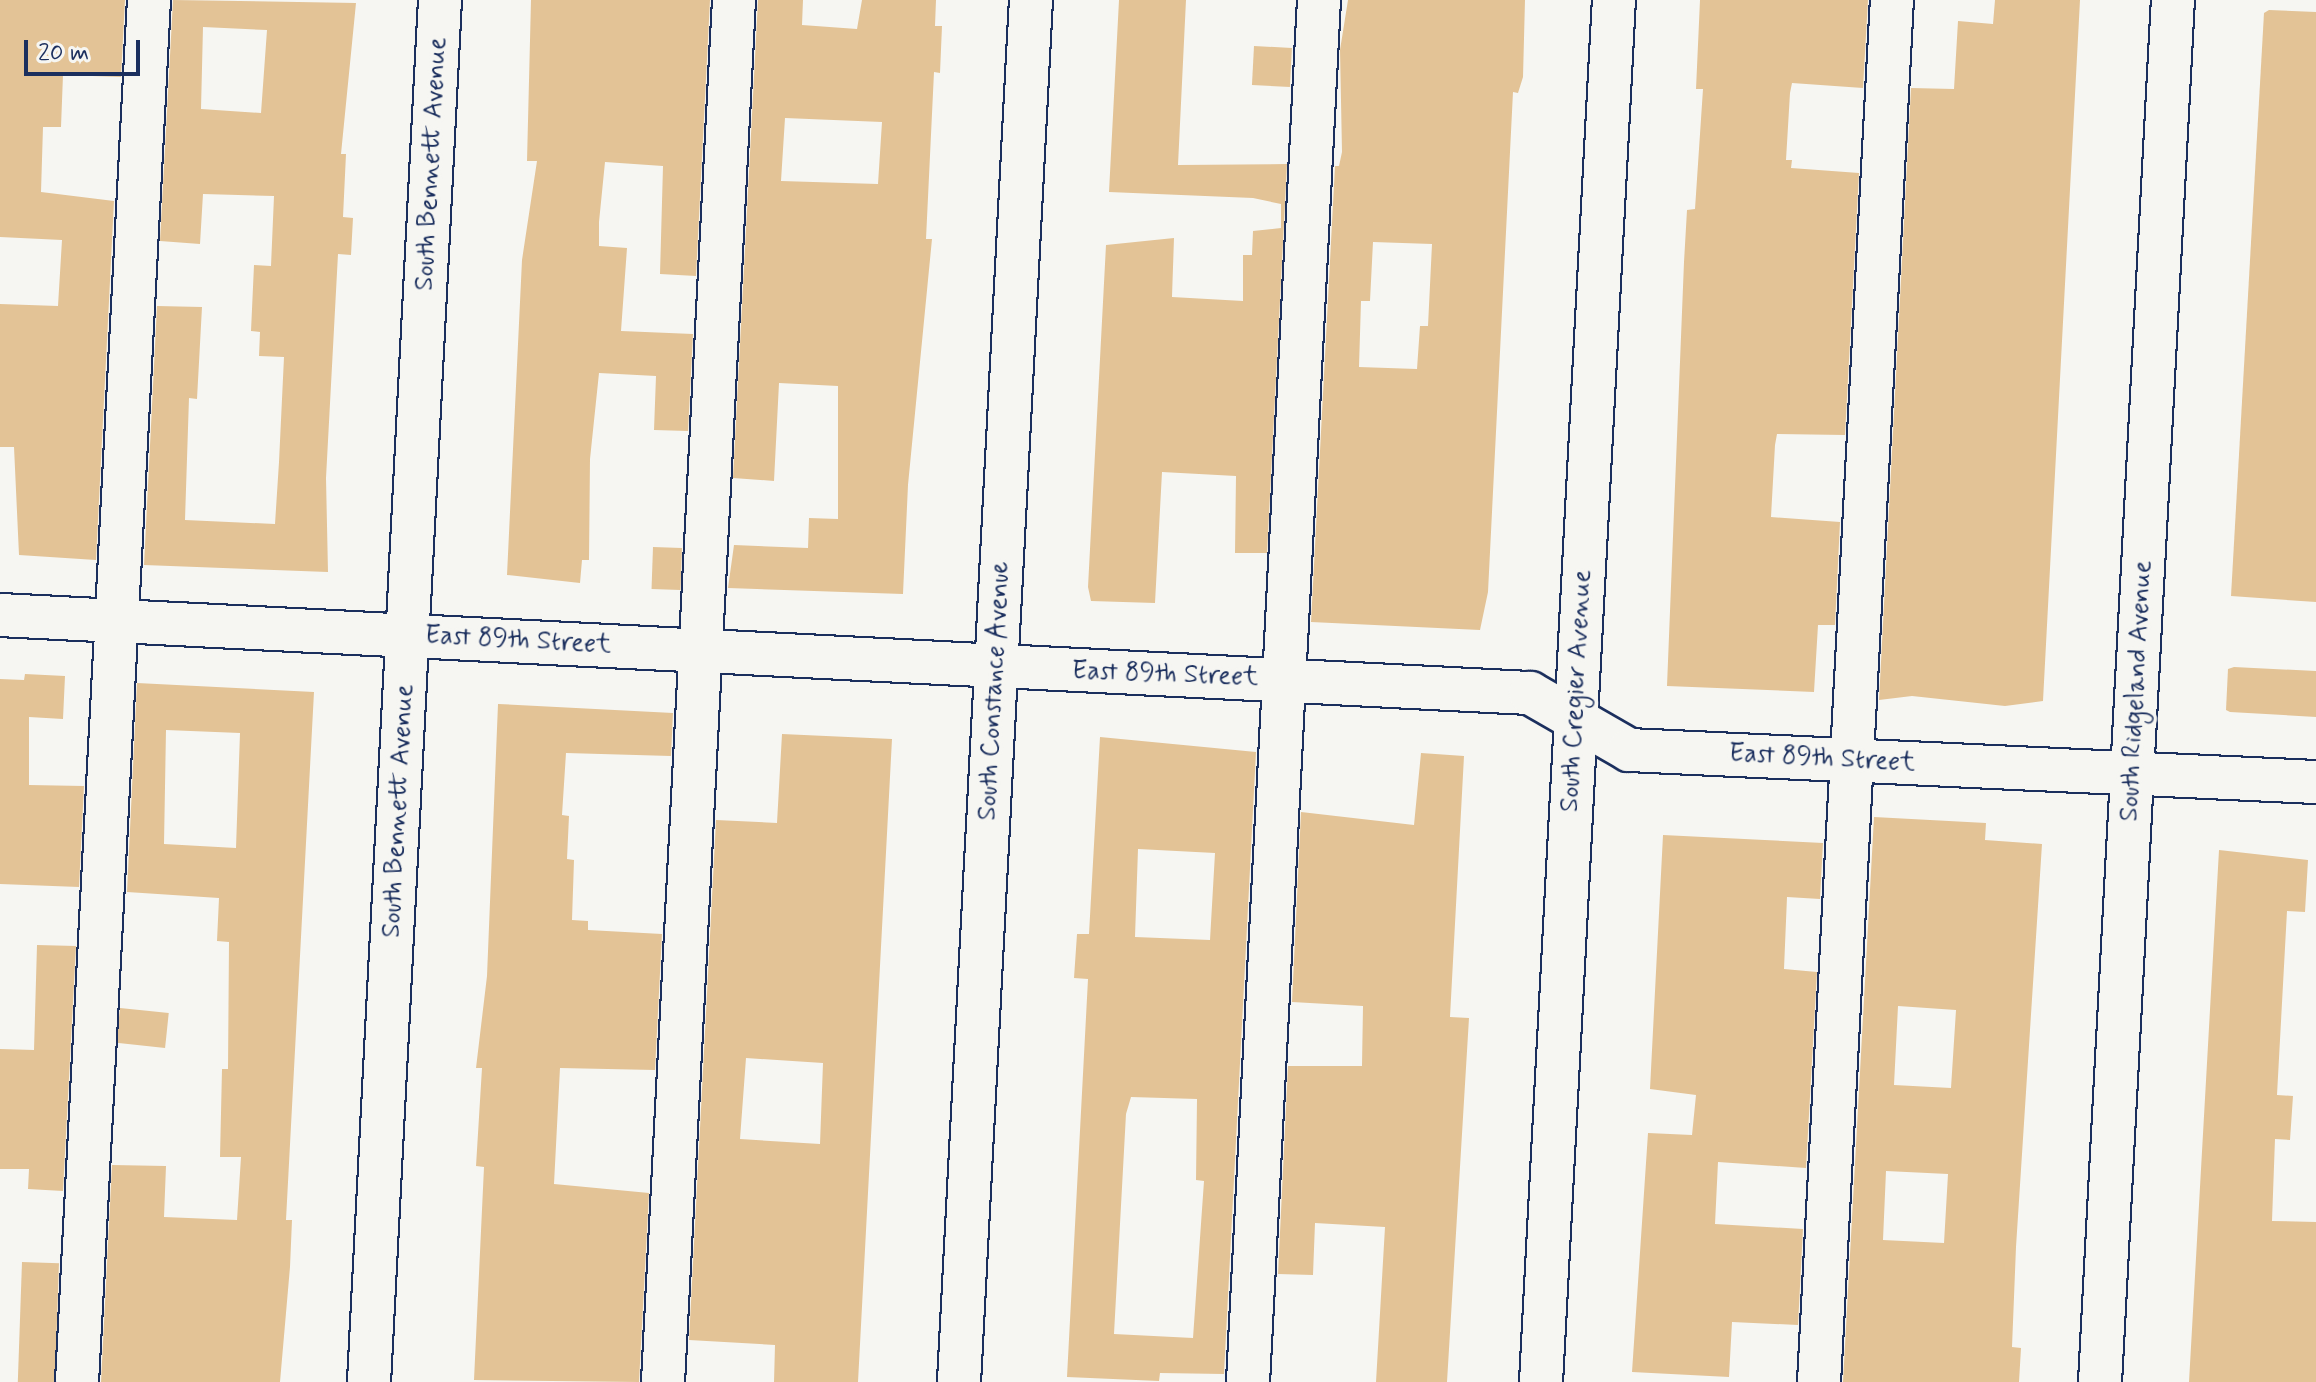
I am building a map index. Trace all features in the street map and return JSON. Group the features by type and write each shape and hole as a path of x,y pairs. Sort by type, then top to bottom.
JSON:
{"street":[{"path":"77,1382 149,0"},
{"name":"South Bennett Avenue","path":"369,1382 440,0"},
{"path":"663,1382 734,0"},
{"name":"South Constance Avenue","path":"959,1382 1031,0"},
{"path":"1248,1382 1319,0"},
{"name":"South Cregier Avenue","path":"1541,1382 1614,0"},
{"path":"1819,1382 1892,0"},
{"name":"South Ridgeland Avenue","path":"2100,1382 2173,0"},
{"name":"East 89th Street","path":"0,615 1530,693 1629,750 2316,782"}],"building":[{"path":"0,0 125,0 121,77 63,75 61,127 43,127 41,192 114,201 96,560 19,555 14,447 0,447 0,304 58,306 62,240 0,237"},
{"path":"173,0 356,3 341,154 346,154 343,217 353,218 351,255 338,254 326,478 328,572 144,565 157,306 202,307 197,399 189,398 185,520 275,524 279,462 284,357 259,356 260,332 251,331 254,265 271,266 274,196 203,194 200,244 160,241","holes":["203,27 267,30 261,113 201,109"]},
{"path":"531,0 710,0 696,276 660,274 663,166 605,162 599,222 599,246 627,248 621,331 693,334 688,431 654,430 656,376 599,373 590,459 589,560 582,560 580,583 507,575 522,260 537,161 527,161"},
{"path":"758,0 803,0 802,25 857,29 862,0 936,0 935,26 942,26 940,73 934,72 926,239 932,239 908,485 903,594 728,588 734,545 808,548 809,518 838,519 838,386 779,383 774,481 733,478","holes":["785,118 882,122 878,184 781,181"]},
{"path":"1119,0 1186,0 1178,165 1287,164 1267,553 1235,553 1236,476 1162,472 1155,603 1091,601 1088,587 1106,245 1174,238 1172,297 1243,301 1243,255 1252,255 1253,231 1281,228 1281,204 1253,198 1109,192"},
{"path":"1348,0 1525,0 1523,77 1518,93 1513,92 1488,592 1480,630 1311,622 1335,166 1339,166 1342,152 1340,50","holes":["1373,242 1432,244 1428,326 1420,326 1417,369 1359,367 1361,301 1370,301"]},
{"path":"1700,0 1868,0 1863,88 1792,83 1790,93 1786,160 1792,160 1791,168 1859,173 1845,435 1777,434 1775,445 1771,517 1840,522 1835,625 1818,625 1814,692 1667,686 1687,210 1695,209 1703,89 1696,89"},
{"path":"1995,0 2080,0 2043,701 2005,706 1912,696 1879,700 1911,88 1954,89 1958,21 1993,24"},
{"path":"2269,10 2316,12 2316,602 2231,596 2264,13"},
{"path":"1254,46 1292,48 1290,87 1252,85"},
{"path":"653,547 682,548 681,590 652,589"},
{"path":"2228,669 2316,671 2316,717 2226,710"},
{"path":"25,674 65,676 63,719 29,717 29,785 84,786 79,887 0,884 0,679 24,680"},
{"path":"137,683 314,692 286,1220 292,1220 290,1267 280,1382 101,1382 112,1165 166,1166 164,1217 237,1220 241,1157 220,1157 222,1069 228,1069 229,942 217,941 219,898 127,892","holes":["166,730 240,733 236,848 164,844"]},
{"path":"498,704 673,713 671,756 566,753 562,815 569,816 567,859 574,860 572,920 588,921 588,930 662,934 655,1070 560,1068 554,1184 649,1193 639,1382 474,1380 484,1167 476,1166 482,1068 476,1068 487,976"},
{"path":"782,734 892,739 858,1382 774,1382 775,1345 689,1340 716,820 777,823","holes":["746,1058 823,1063 820,1144 740,1139"]},
{"path":"1100,737 1256,752 1224,1374 1160,1373 1159,1381 1067,1377 1088,979 1074,978 1077,934 1089,934","holes":["1138,849 1215,853 1210,940 1135,937","1131,1097 1197,1099 1196,1180 1204,1181 1193,1338 1114,1334 1126,1114"]},
{"path":"1421,753 1464,756 1450,1017 1469,1018 1447,1382 1376,1382 1385,1227 1315,1223 1313,1275 1278,1274 1288,1066 1362,1066 1363,1006 1292,1002 1301,812 1414,825"},
{"path":"1874,817 1986,823 1985,840 2042,844 2016,1247 2012,1347 2021,1348 2019,1382 1843,1382","holes":["1898,1006 1956,1010 1951,1088 1894,1085","1886,1171 1948,1174 1944,1243 1883,1240"]},
{"path":"1663,835 1823,843 1820,899 1787,897 1784,969 1817,972 1806,1168 1718,1162 1715,1224 1803,1229 1798,1325 1732,1322 1729,1377 1632,1372 1648,1133 1692,1135 1696,1095 1650,1089"},
{"path":"2219,850 2308,860 2305,912 2287,911 2277,1095 2293,1096 2290,1140 2275,1139 2272,1221 2316,1222 2316,1382 2189,1382"},
{"path":"37,945 76,946 63,1191 28,1189 29,1169 0,1169 0,1049 34,1050"},
{"path":"120,1008 169,1013 165,1048 116,1043"},
{"path":"22,1262 59,1263 55,1382 18,1382"}]}
